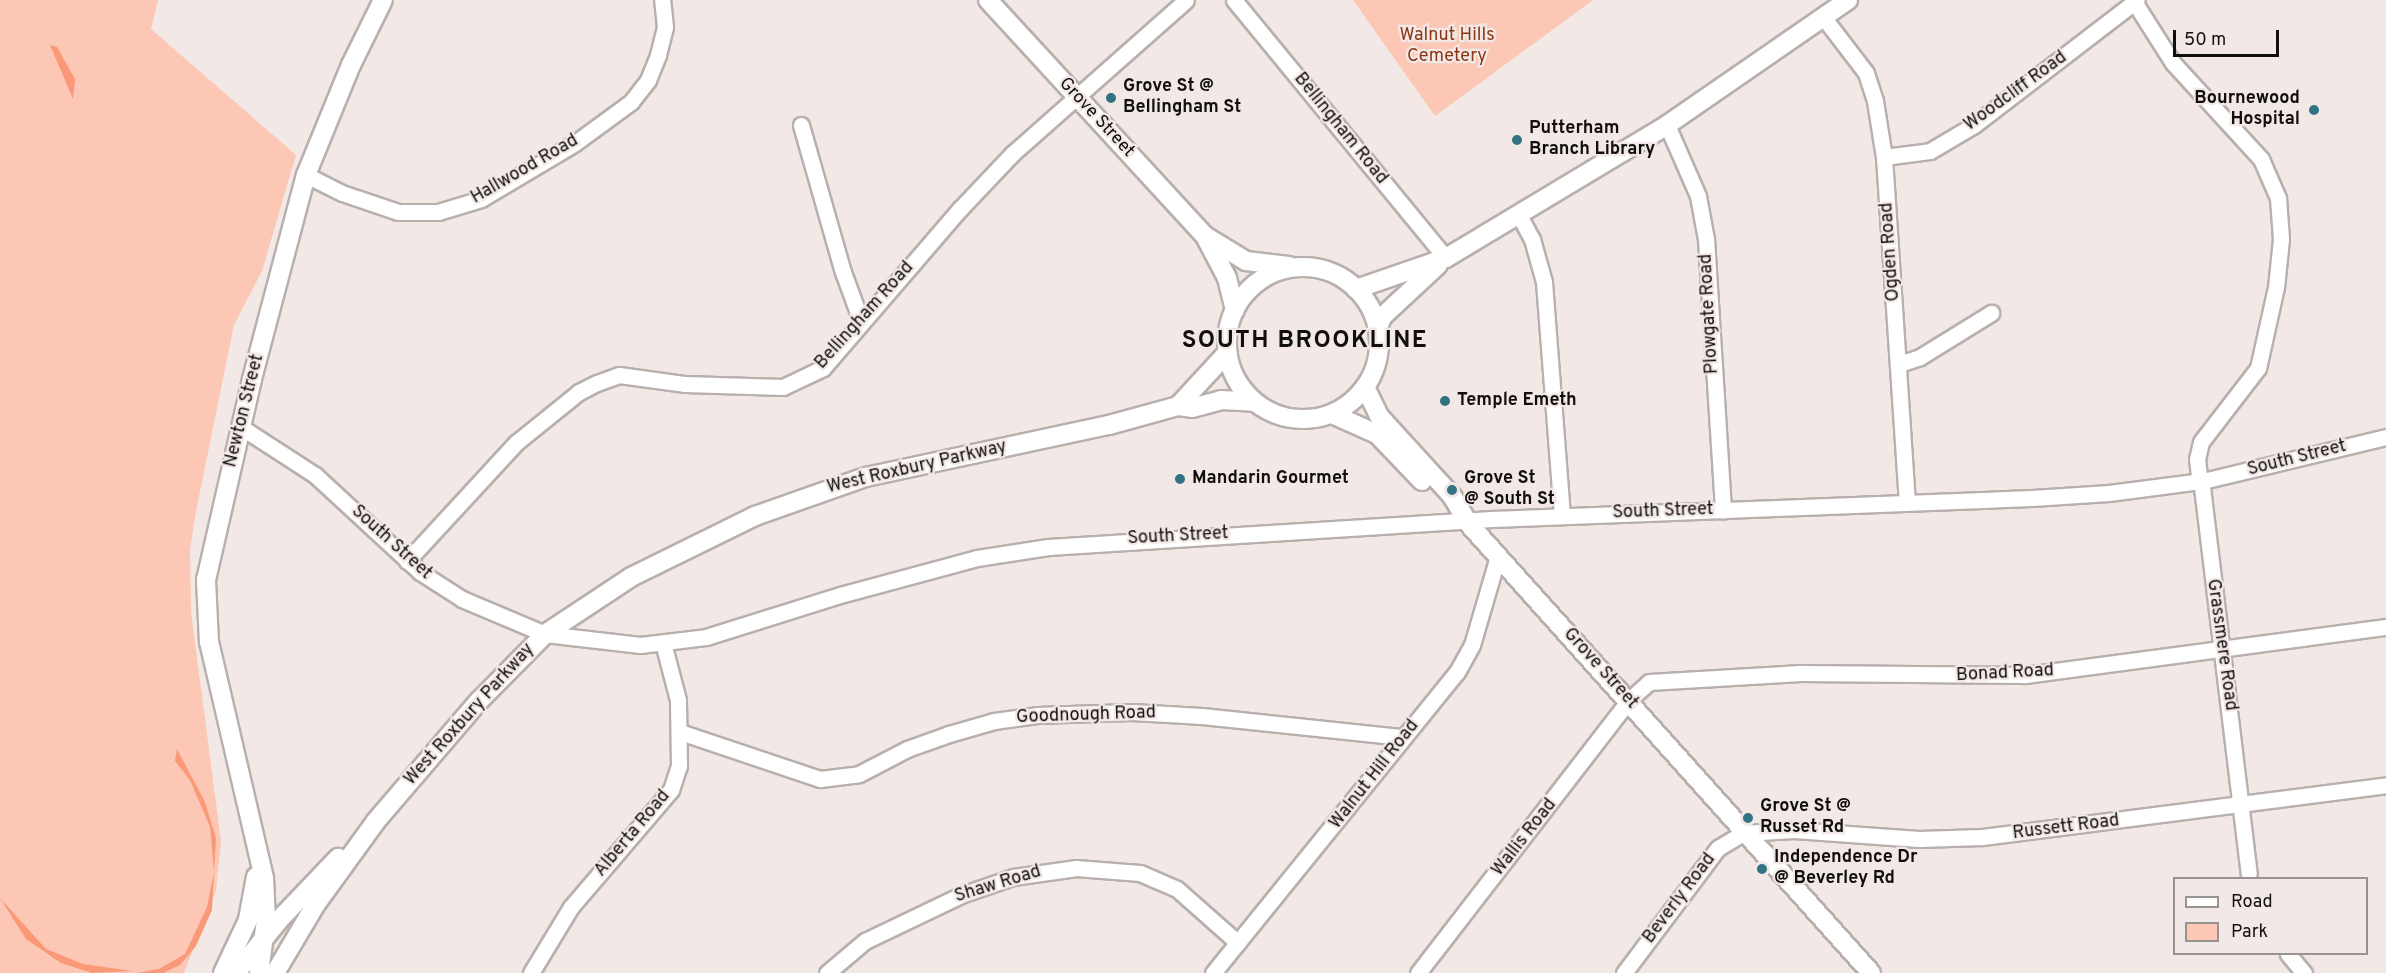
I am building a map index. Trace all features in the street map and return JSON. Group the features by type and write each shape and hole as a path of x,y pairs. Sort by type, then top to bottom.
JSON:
{"main road":[{"name":"Newton Street","path":"259,973 265,936 266,895 257,837 218,683 206,608 212,548 306,175 351,65 383,0"},
{"name":"Grove Street","path":"988,0 1205,236 1227,278 1234,310"},
{"path":"1356,289 1446,258 1667,125 1848,0"},
{"name":"Grove Street","path":"1205,236 1246,261 1304,267"},
{"path":"1377,328 1382,317 1446,258"},
{"path":"1304,267 1323,270 1356,289 1373,314 1377,328 1374,369 1365,387 1332,414 1291,419 1254,402 1236,380 1227,353 1234,310 1247,291 1264,278 1304,267"},
{"path":"1178,406 1227,353"},
{"name":"Grove Street","path":"1365,387 1379,416 1452,496 1455,506 1468,523 1868,972"},
{"name":"West Roxbury Parkway","path":"236,973 265,936 376,821 479,701 545,634 657,562 803,497 901,468 1109,425 1178,406 1192,408 1221,400 1254,402"},
{"name":"Grove Street","path":"1332,414 1377,434 1443,503 1455,506"},
{"name":"West Roxbury Parkway","path":"275,973 316,904 376,821"},
{"name":"Newton Street","path":"224,973 251,909 257,837"}],"street":[{"name":"Hallwood Road","path":"306,175 342,194 398,212 438,212 481,199 575,143 631,102 648,80 658,55 665,27 662,0"},
{"name":"Bellingham Road","path":"407,561 517,442 579,392 619,375 685,384 783,387 823,368 861,321 960,209 1076,97 1186,0"},
{"name":"Bellingham Road","path":"1234,0 1446,258"},
{"name":"Woodcliff Road","path":"1884,157 1929,151 1974,125 2135,1"},
{"name":"Grassmere Road","path":"2135,1 2173,63 2261,159 2278,198 2281,239 2276,287 2258,368 2201,442 2197,459 2239,772 2238,804 2249,873"},
{"name":"Ogden Road","path":"1824,18 1866,74 1875,101 1884,157 1907,502"},
{"path":"801,124 843,272 861,321"},
{"name":"Plowgate Road","path":"1667,125 1698,196 1706,239 1723,510"},
{"path":"1519,215 1534,244 1545,282 1562,516"},
{"path":"1899,364 1920,357 1991,313"},
{"name":"South Street","path":"241,427 315,475 407,561 462,599 545,634 591,642 663,644 706,637 840,595 989,556 1137,539 1468,523 1562,516 2109,493 2200,481 2386,437"},
{"name":"Walnut Hill Road","path":"1213,973 1339,823 1403,737 1457,672 1472,645 1498,556"},
{"name":"Bonad Road","path":"1628,701 1648,682 1665,679 1875,672 1941,677 2025,675 2221,651 2386,627"},
{"name":"Alberta Road","path":"531,973 571,907 671,790 679,766 680,732 678,700 663,644"},
{"name":"Wallis Road","path":"1418,973 1628,701"},
{"name":"Goodnough Road","path":"680,732 820,779 859,774 907,749 949,734 994,721 1037,715 1131,712 1202,716 1403,737"},
{"name":"Russett Road","path":"1743,833 1794,830 1920,839 1982,837 2386,785"},
{"name":"Beverly Road","path":"1624,973 1718,848 1743,833"},
{"name":"Shaw Road","path":"827,973 866,941 961,895 1013,877 1076,868 1140,873 1177,889 1238,943"},
{"path":"2289,955 2304,973"}],"green space":[{"path":"0,0 158,0 151,29 296,155 262,271 234,325 190,550 191,612 221,841 216,890 184,973 0,973"},
{"name":"Walnut Hills Cemetery","path":"1353,0 1593,0 1435,116"}],"shaded area":[{"path":"50,45 57,47 75,79 73,99"},
{"path":"177,749 205,802 216,838 212,910 196,946 180,965 163,973 137,973 159,969 185,954 207,907 214,872 210,827 190,780 175,761"},
{"path":"0,898 46,949 83,964 132,971 92,973 61,963 26,939"}],"place":[{"name":"Grove St @ Bellingham St","path":"1111,98"},
{"name":"Bournewood Hospital","path":"2314,110"},
{"name":"Putterham Branch Library","path":"1517,140"},
{"name":"Temple Emeth","path":"1445,401"},
{"name":"Mandarin Gourmet","path":"1180,479"},
{"name":"Grove St @ South St","path":"1452,490"},
{"name":"Grove St @ Russet Rd","path":"1748,818"},
{"name":"Independence Dr @ Beverley Rd","path":"1762,869"}],"district":[{"name":"SOUTH BROOKLINE","path":"1305,342"}]}
